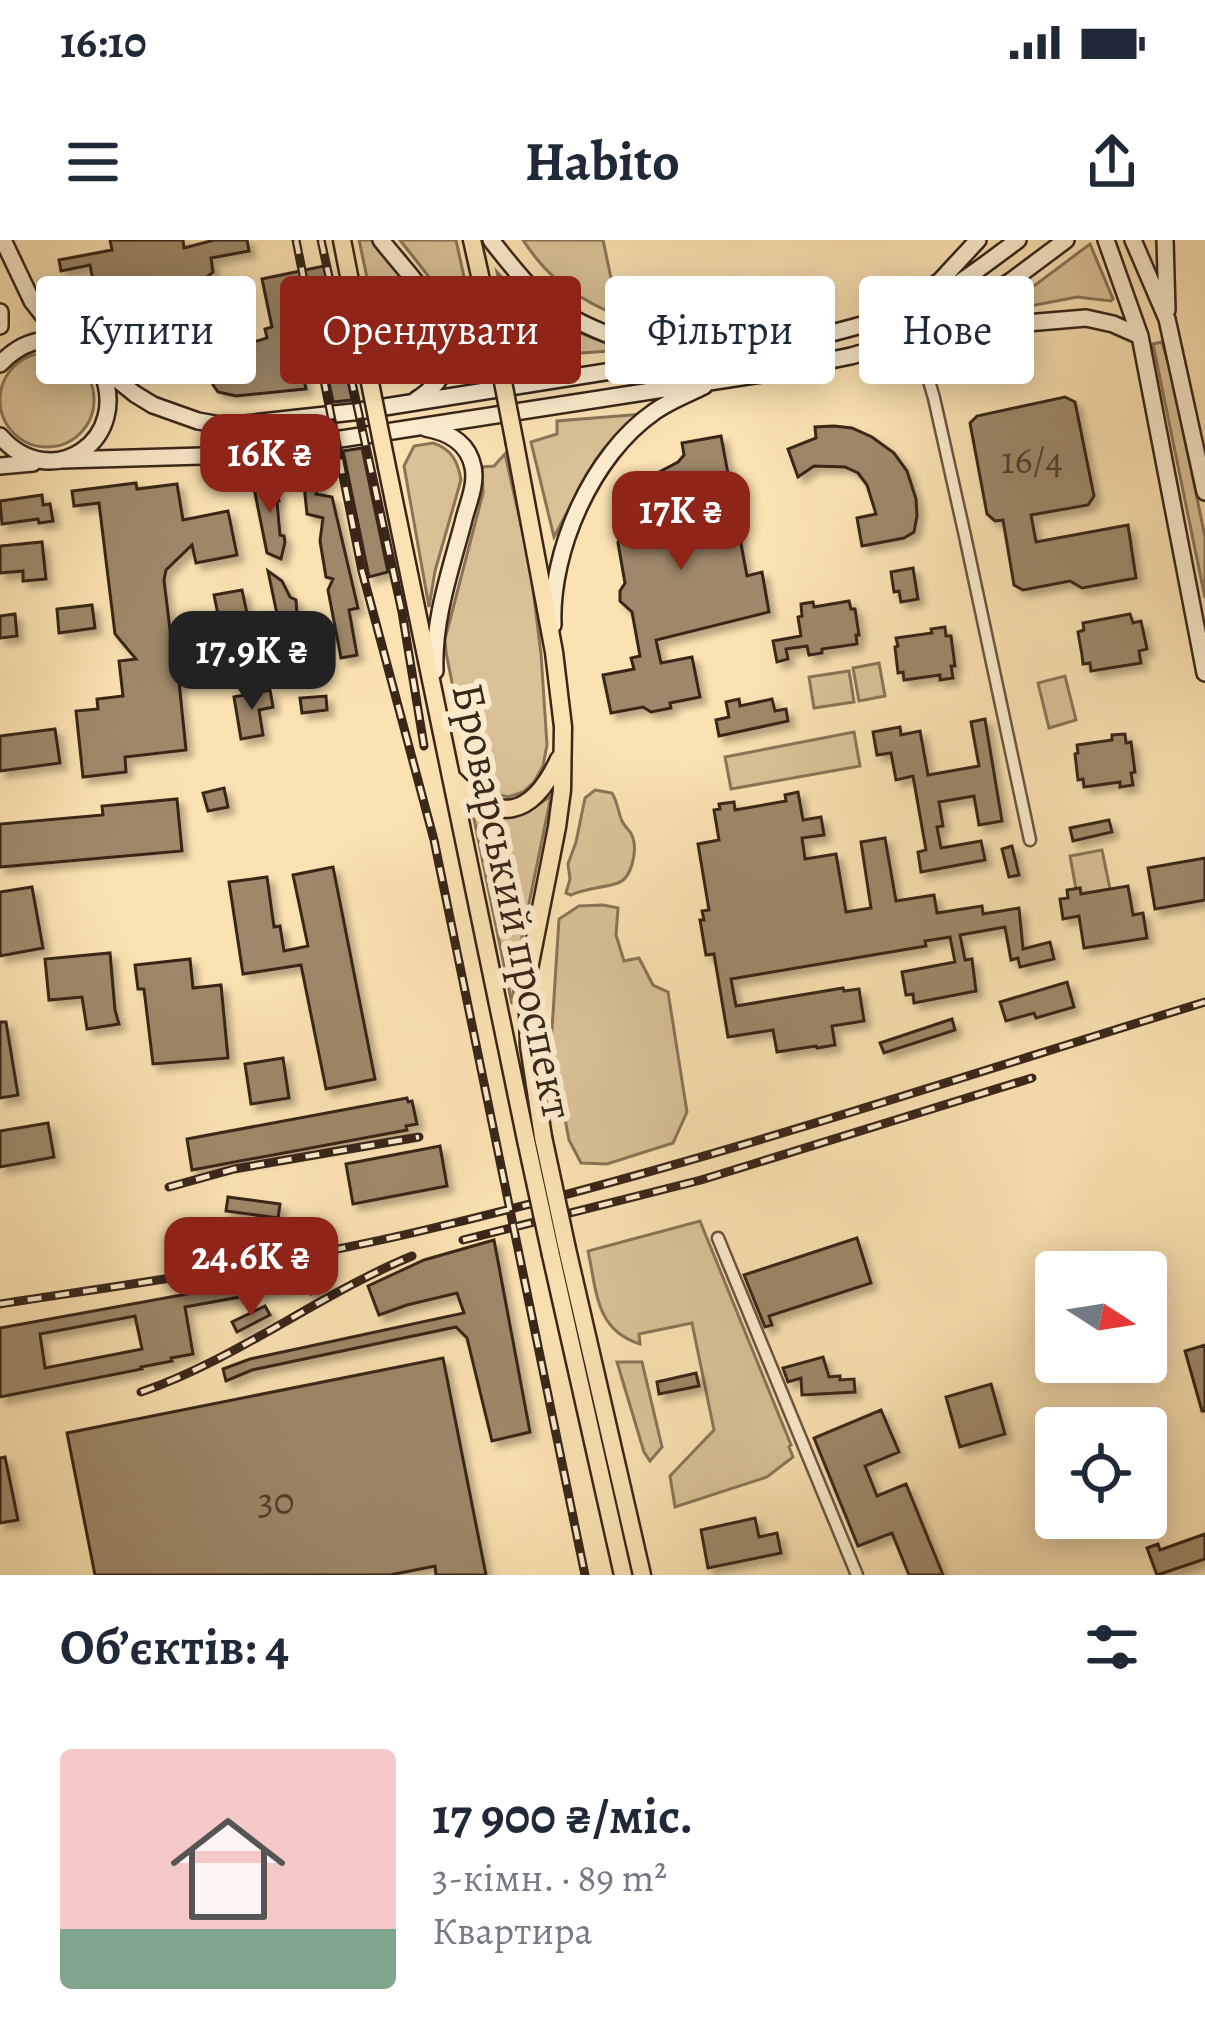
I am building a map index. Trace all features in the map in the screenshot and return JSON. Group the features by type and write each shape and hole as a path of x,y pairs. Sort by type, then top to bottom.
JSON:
{"main road":[{"path":"3,240 36,307"},
{"name":"Броварський проспект","path":"342,240 438,713 559,1252 623,1575"},
{"path":"381,240 440,314 447,332 443,374 414,401"},
{"name":"Броварський проспект","path":"472,240 554,652 563,748 557,827 527,979 535,1138"},
{"path":"491,240 535,291 577,320 605,331"},
{"path":"945,276 978,240"},
{"path":"966,276 1018,240"},
{"path":"1018,276 1066,240"},
{"path":"1106,240 1140,336 1205,673"},
{"path":"1133,240 1167,319"},
{"path":"1165,240 1167,319 1205,493"},
{"path":"0,312 0,326"},
{"path":"1034,322 1086,318 1140,336"},
{"path":"0,362 36,341"},
{"path":"125,384 153,405 226,426 353,412 605,372"},
{"path":"0,436 30,459 54,461 80,453 106,422 107,384"},
{"path":"0,466 237,455 687,384"},
{"path":"554,652 557,577 570,529 598,471 654,411 708,384"},
{"path":"416,427 457,438 473,468 470,498 437,620 438,713"},
{"path":"452,778 471,798 492,808 518,807 543,789 563,748"},
{"name":"Броварський проспект","path":"559,1252 642,1575"}],"street":[{"path":"930,384 1030,840"},
{"path":"718,1238 857,1575"}],"shaded area":[{"path":"359,240 371,240 400,276 367,276"},
{"path":"400,240 456,240 464,276 428,276"},
{"path":"523,240 603,240 611,276 605,276 605,310 581,298 581,276 554,276"},
{"path":"1090,244 1113,299 1077,297 1034,305 1034,286"},
{"path":"581,333 605,343 605,351 581,353"},
{"path":"1162,342 1205,537 1205,598 1153,344"},
{"path":"36,354 36,384 91,384 91,418 65,444 29,444 3,418 3,382 29,356"},
{"path":"643,414 585,478 554,537 531,442 557,434 557,421"},
{"path":"433,443 453,457 461,480 429,607 404,466 414,446"},
{"path":"505,454 530,565 547,745 534,782 508,797 474,777 445,639 483,493 482,467 494,466"},
{"path":"879,663 885,696 859,701 853,668"},
{"path":"849,671 854,702 814,708 809,677"},
{"path":"1065,676 1076,720 1049,728 1038,683"},
{"path":"854,732 860,766 731,789 725,757"},
{"path":"595,790 614,797 633,838 632,864 618,883 571,895 566,893 568,864 585,798"},
{"path":"551,796 512,1004 472,809 513,816"},
{"path":"1102,850 1110,889 1081,894 1070,856"},
{"path":"579,906 618,908 616,935 624,961 639,958 653,985 668,992 687,1112 673,1143 607,1164 581,1163 569,1140 551,1045 559,919"},
{"path":"700,1221 793,1457 767,1477 675,1507 670,1476 714,1430 692,1323 639,1334 640,1344 625,1338 600,1307 588,1251"},
{"path":"617,1362 642,1362 662,1447 650,1461 644,1452"}],"building":[{"path":"110,240 183,240 184,248 214,240 247,240 249,251 211,258 213,272 208,276 92,276 90,265 61,271 59,260 112,250"},
{"path":"324,266 326,276 280,276 280,384 305,384 306,389 236,396 218,392 213,385 256,384 256,341 267,338 265,329 272,327 262,279"},
{"path":"329,384 349,384 352,400 333,402"},
{"path":"1065,397 1075,402 1094,496 1088,505 1031,515 1036,542 1128,525 1136,578 1082,588 1070,581 1023,590 1014,585 1003,520 995,521 987,514 970,423 977,416"},
{"path":"834,426 872,437 894,453 907,471 916,499 914,532 862,546 857,518 876,514 858,473 845,467 814,466 798,477 788,449 816,438 815,427"},
{"path":"721,436 747,576 762,572 769,612 656,640 661,663 692,657 700,697 651,712 643,707 611,713 603,675 634,669 631,658 640,656 632,612 620,601 625,583 618,543 625,515 648,478 684,455 682,443"},
{"path":"362,448 388,572 369,577 343,451"},
{"path":"302,465 321,471 316,494 332,497 358,608 349,610 357,655 341,658 328,590 333,579 326,577 320,541 323,518 307,514"},
{"path":"265,477 273,478 279,501 280,535 285,542 281,559 267,553 254,488"},
{"path":"136,483 137,489 177,484 183,520 228,511 237,555 196,563 192,545 166,570 173,655 193,653 190,633 221,629 214,595 242,590 254,646 212,654 214,670 183,674 184,681 179,682 186,750 125,757 126,772 83,777 76,711 98,709 97,699 123,696 119,661 136,659 115,634 99,503 74,506 72,491"},
{"path":"42,495 43,505 50,504 53,521 2,524 0,501"},
{"path":"42,542 46,579 23,581 23,571 0,573 0,546"},
{"path":"913,568 918,599 901,602 891,572"},
{"path":"268,571 296,600 297,615 277,614"},
{"path":"849,601 855,609 857,644 809,655 807,646 786,649 788,659 777,662 773,641 801,636 801,604 813,602 814,607"},
{"path":"92,605 95,628 59,633 57,609"},
{"path":"15,614 17,636 0,638 0,616"},
{"path":"1130,614 1133,623 1141,621 1147,649 1139,651 1141,663 1091,671 1090,663 1083,664 1078,632 1084,630 1083,623"},
{"path":"945,627 946,636 951,636 953,678 904,680 903,672 898,673 896,638"},
{"path":"270,690 273,707 259,710 263,735 241,739 234,697"},
{"path":"326,696 327,710 302,713 300,698"},
{"path":"739,699 740,706 772,699 775,711 786,709 788,721 719,736 716,720 729,717 726,702"},
{"path":"985,719 1002,821 979,825 974,796 939,802 941,848 981,841 985,860 921,872 918,852 926,850 913,776 896,780 891,753 877,755 873,732 900,727 901,735 920,731 928,775 979,766 971,722"},
{"path":"55,729 60,763 0,771 0,736"},
{"path":"1125,734 1126,743 1131,742 1133,785 1084,787 1083,779 1078,780 1077,745"},
{"path":"224,788 228,807 208,811 203,793"},
{"path":"798,792 803,820 821,817 824,835 802,838 805,859 836,854 846,912 871,908 861,842 885,838 896,901 934,895 937,913 982,906 983,914 1019,908 1023,949 1050,942 1054,959 1020,967 1018,958 1011,960 1005,927 960,935 965,960 972,959 976,991 914,1003 913,994 906,995 902,972 955,962 950,937 925,941 926,946 731,979 736,1006 859,989 864,1021 832,1026 835,1045 817,1048 777,1052 773,1030 728,1037 714,954 706,955 700,920 704,920 702,911 709,910 698,844 719,840 714,810 720,809 719,804 734,802 735,810 786,801 785,795"},
{"path":"177,799 182,851 0,867 0,824 103,815 102,806"},
{"path":"1109,820 1112,832 1073,841 1070,828"},
{"path":"1012,846 1019,875 1009,877 1002,849"},
{"path":"1205,858 1205,900 1155,909 1148,868"},
{"path":"333,867 375,1079 326,1089 301,965 243,974 229,882 267,877 274,927 280,926 284,951 308,946 293,875"},
{"path":"1128,886 1133,915 1143,913 1147,938 1084,948 1079,916 1063,919 1060,899 1068,898 1067,890 1080,888 1081,894"},
{"path":"32,887 43,948 0,956 0,892"},
{"path":"110,953 119,1024 87,1029 82,997 49,1000 45,959"},
{"path":"190,959 193,988 221,985 228,1058 153,1064 144,989 138,989 135,965"},
{"path":"1067,982 1074,1007 1006,1021 1000,1002"},
{"path":"952,1019 955,1030 884,1053 880,1043"},
{"path":"0,1022 6,1022 18,1095 0,1098"},
{"path":"283,1058 289,1098 251,1104 245,1064"},
{"path":"407,1098 417,1124 406,1126 407,1130 192,1170 187,1139"},
{"path":"48,1123 54,1157 0,1167 0,1131"},
{"path":"440,1146 447,1186 353,1204 346,1164"},
{"path":"228,1197 280,1204 278,1218 226,1211"},
{"path":"857,1238 871,1283 769,1316 772,1325 765,1327 744,1275"},
{"path":"494,1240 530,1432 492,1441 467,1338 456,1327 252,1370 226,1381 223,1369 250,1359 464,1313 457,1293 379,1315 368,1286 424,1260"},
{"path":"319,1270 327,1284 311,1294 306,1285 185,1307 193,1354 0,1397 0,1328","holes":["135,1316 142,1349 45,1368 40,1334"]},
{"path":"265,1306 270,1315 237,1332 232,1322"},
{"path":"1205,1345 1205,1411 1202,1411 1185,1351"},
{"path":"823,1357 829,1377 854,1379 855,1392 802,1395 801,1378 788,1382 783,1368"},
{"path":"443,1358 486,1575 436,1575 435,1566 390,1575 95,1575 67,1433"},
{"path":"696,1373 699,1386 659,1394 657,1382"},
{"path":"991,1384 1005,1434 960,1447 946,1397"},
{"path":"881,1410 899,1452 865,1466 877,1496 906,1484 943,1575 909,1575 892,1533 858,1546 814,1438"},
{"path":"5,1457 18,1520 0,1523 0,1458"},
{"path":"755,1518 759,1537 777,1533 781,1553 708,1568 701,1530"},
{"path":"1205,1534 1205,1559 1157,1575 1147,1548 1158,1544 1160,1550"}],"railway":[{"path":"296,240 362,571 434,840 585,1575"},
{"path":"321,240 402,612 424,746"},
{"path":"0,1304 323,1252 527,1205 819,1122 1205,1002"},
{"path":"463,1240 701,1180 1032,1078"},
{"path":"169,1187 234,1169 419,1137"},
{"path":"141,1392 211,1362 412,1256"}]}
